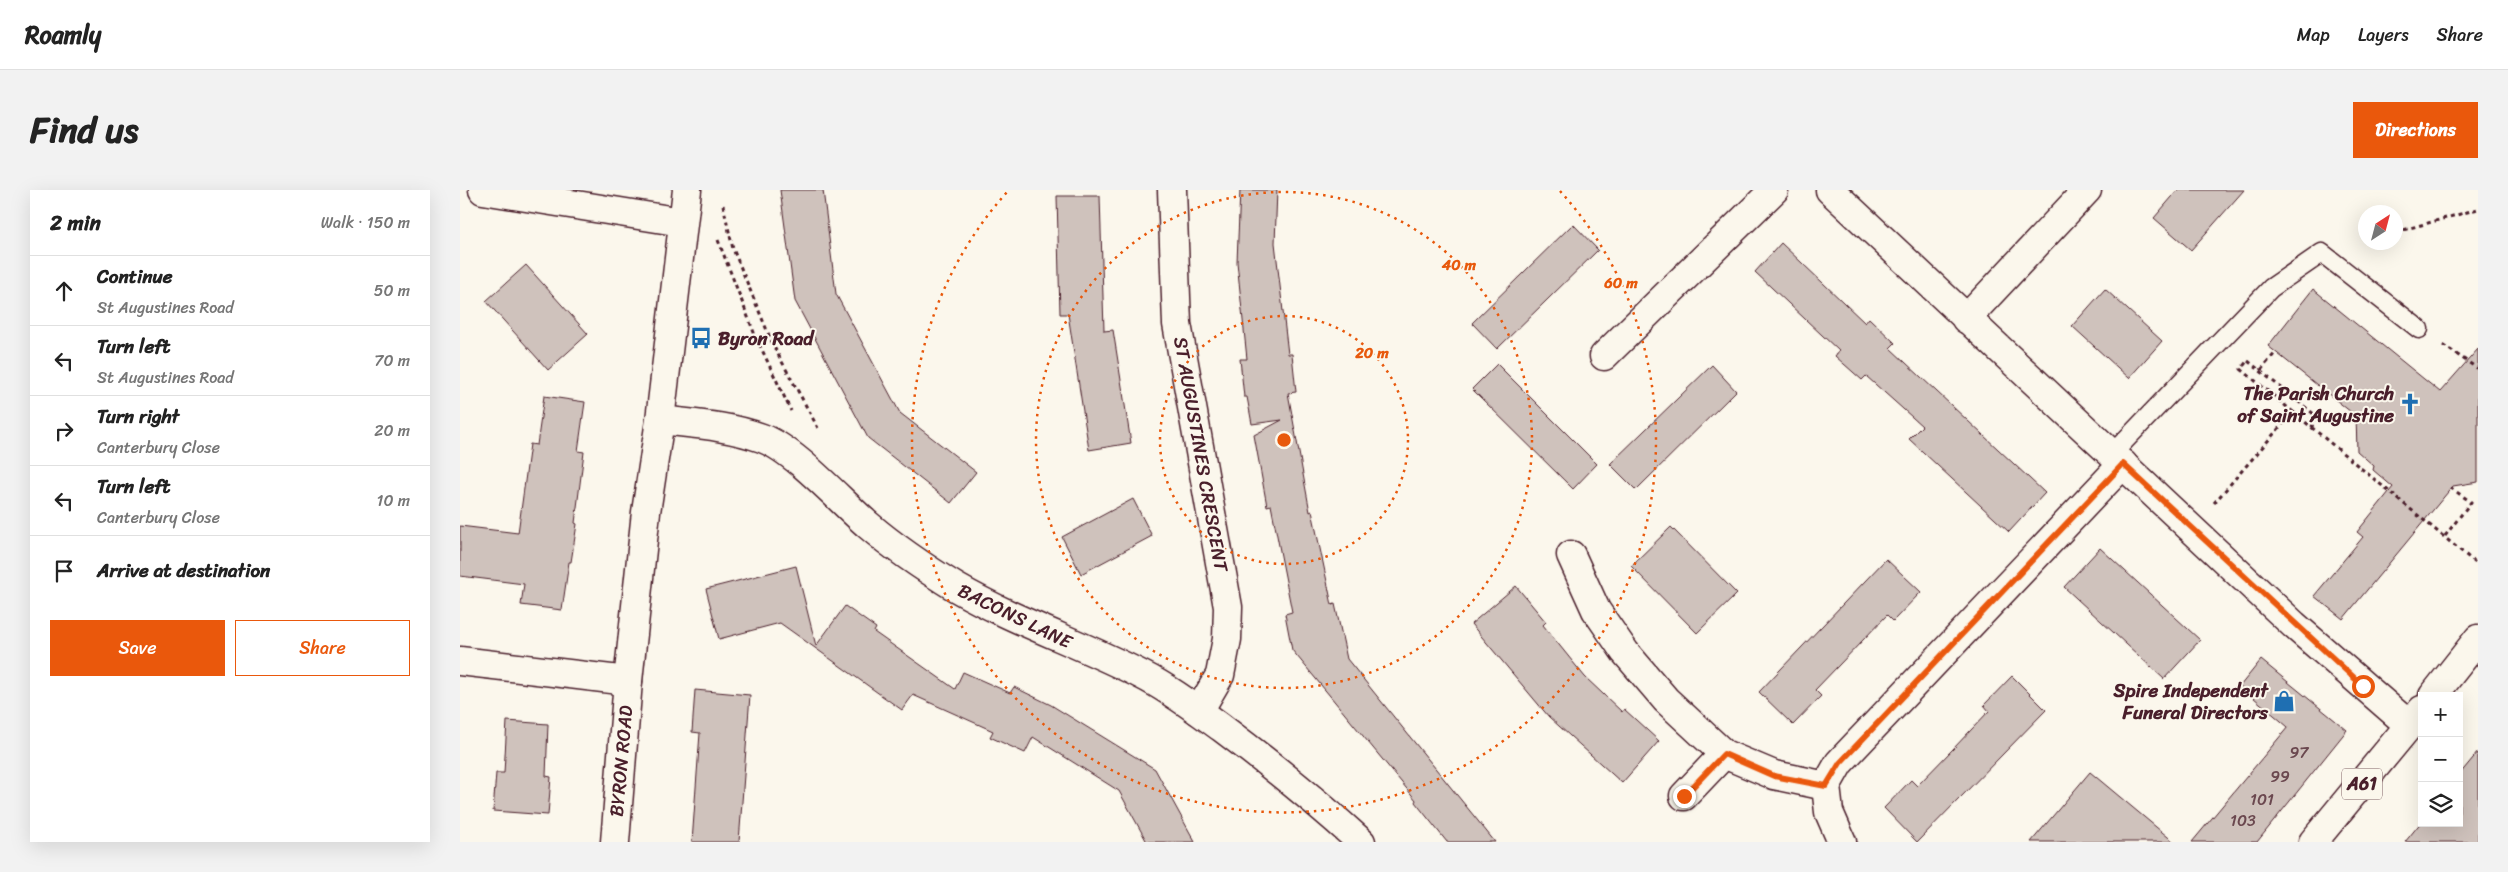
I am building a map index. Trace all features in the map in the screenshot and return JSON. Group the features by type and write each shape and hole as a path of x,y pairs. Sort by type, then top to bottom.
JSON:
{"main road":[{"path":"484,190 682,222"},
{"name":"BYRON ROAD","path":"615,842 628,681 646,512 660,420 687,190"},
{"name":"ST AUGUSTINES CRESCENT","path":"1172,190 1177,324 1228,607 1227,639 1220,675 1199,711"},
{"path":"1604,356 1774,190"},
{"path":"1830,190 2294,625 2416,717"},
{"path":"1966,319 2087,190"},
{"name":"BACONS LANE","path":"660,420 726,428 764,439 787,452 869,526 912,560 959,589 1080,648 1144,675 1199,711 1314,799 1361,842"},
{"path":"1842,842 1829,812 1826,786 1840,763 2118,459"},
{"path":"1571,555 1596,610 1625,652 1666,700 1724,754 1774,776 1826,786"},
{"path":"2436,692 2478,639"},
{"name":"BYRON ROAD","path":"460,661 628,681"},
{"name":"A61","path":"2313,842 2416,717"},
{"path":"1684,796 1724,754"}],"lane":[{"path":"2118,459 2271,288 2322,253 2419,329"}],"path":[{"path":"721,198 733,249 774,347 821,434"},
{"path":"2403,230 2478,209"},
{"path":"716,235 755,335 791,412"},
{"path":"2419,329 2478,369"},
{"path":"2261,370 2276,352"},
{"path":"2253,354 2241,369 2446,536 2478,565"},
{"path":"2248,361 2315,415 2312,427"},
{"path":"2217,500 2293,412"},
{"path":"2446,536 2470,502 2451,488"}],"building":[{"path":"780,190 823,190 836,294 900,413 976,472 951,503 868,438 795,301"},
{"path":"1240,190 1277,190 1275,243 1288,354 1292,354 1296,392 1288,393 1310,512 1312,511 1332,605 1335,604 1347,659 1495,842 1447,842 1415,802 1416,800 1292,650 1285,614 1292,612 1271,505 1267,506 1254,435 1282,420 1252,424 1247,397 1244,397 1240,359 1247,359 1237,262"},
{"path":"2178,190 2244,190 2191,250 2154,218"},
{"path":"1057,196 1100,196 1104,331 1113,330 1131,443 1089,450 1068,314 1060,314"},
{"path":"1573,224 1598,250 1497,349 1472,323"},
{"path":"1781,243 1865,323 1869,318 1895,343 1890,348 2045,493 2009,532 1909,439 1922,426 1866,376 1862,380 1835,356 1839,351 1755,272"},
{"path":"526,265 588,334 548,370 486,301"},
{"path":"2105,289 2162,341 2129,378 2072,326"},
{"name":"The Parish Church of Saint Augustine","path":"2313,289 2440,392 2478,349 2478,482 2453,486 2343,619 2314,596 2363,537 2357,532 2393,487 2373,470 2374,466 2357,451 2356,416 2268,346"},
{"path":"1497,364 1597,464 1573,489 1472,389"},
{"path":"1712,365 1736,391 1636,490 1610,464"},
{"path":"544,396 585,402 578,451 584,452 575,523 577,524 562,610 521,605 524,584 460,576 460,526 518,533 530,444 537,445"},
{"path":"1133,499 1152,536 1081,574 1062,537"},
{"path":"1671,527 1737,594 1697,633 1631,566"},
{"path":"2100,548 2200,640 2164,679 2064,587"},
{"path":"1886,559 1921,592 1893,621 1887,615 1815,690 1821,696 1793,725 1759,692"},
{"path":"796,566 816,646 845,606 876,628 874,632 955,689 963,672 1010,693 1014,687 1051,705 1155,769 1195,842 1147,842 1119,791 1033,737 1025,753 990,737 993,731 913,695 902,710 780,623 719,639 706,589"},
{"path":"1516,586 1546,622 1543,625 1585,677 1622,712 1624,709 1659,741 1622,783 1549,717 1471,624"},
{"path":"2261,660 2347,730 2257,842 2192,842 2288,727 2240,686"},
{"path":"2012,676 2046,710 1917,842 1884,808 1911,780 1917,786 1953,749 1989,711 1984,705"},
{"path":"695,690 750,695 739,842 692,842 700,733 692,732"},
{"path":"507,721 548,724 546,776 551,777 548,815 493,811 496,773 504,773"},
{"path":"2478,752 2478,842 2405,842 2418,826 2463,827 2463,770"},
{"path":"2090,772 2174,842 2031,842"}],"place":[{"name":"Byron Road","path":"701,338"},
{"name":"The Parish Church of Saint Augustine","path":"2410,404"},
{"name":"Spire Independent Funeral Directors","path":"2284,701"}],"route":[{"path":"1684,796 1724,754 1774,776 1826,786 1840,763 2123,464 2294,625 2363,686"}]}
